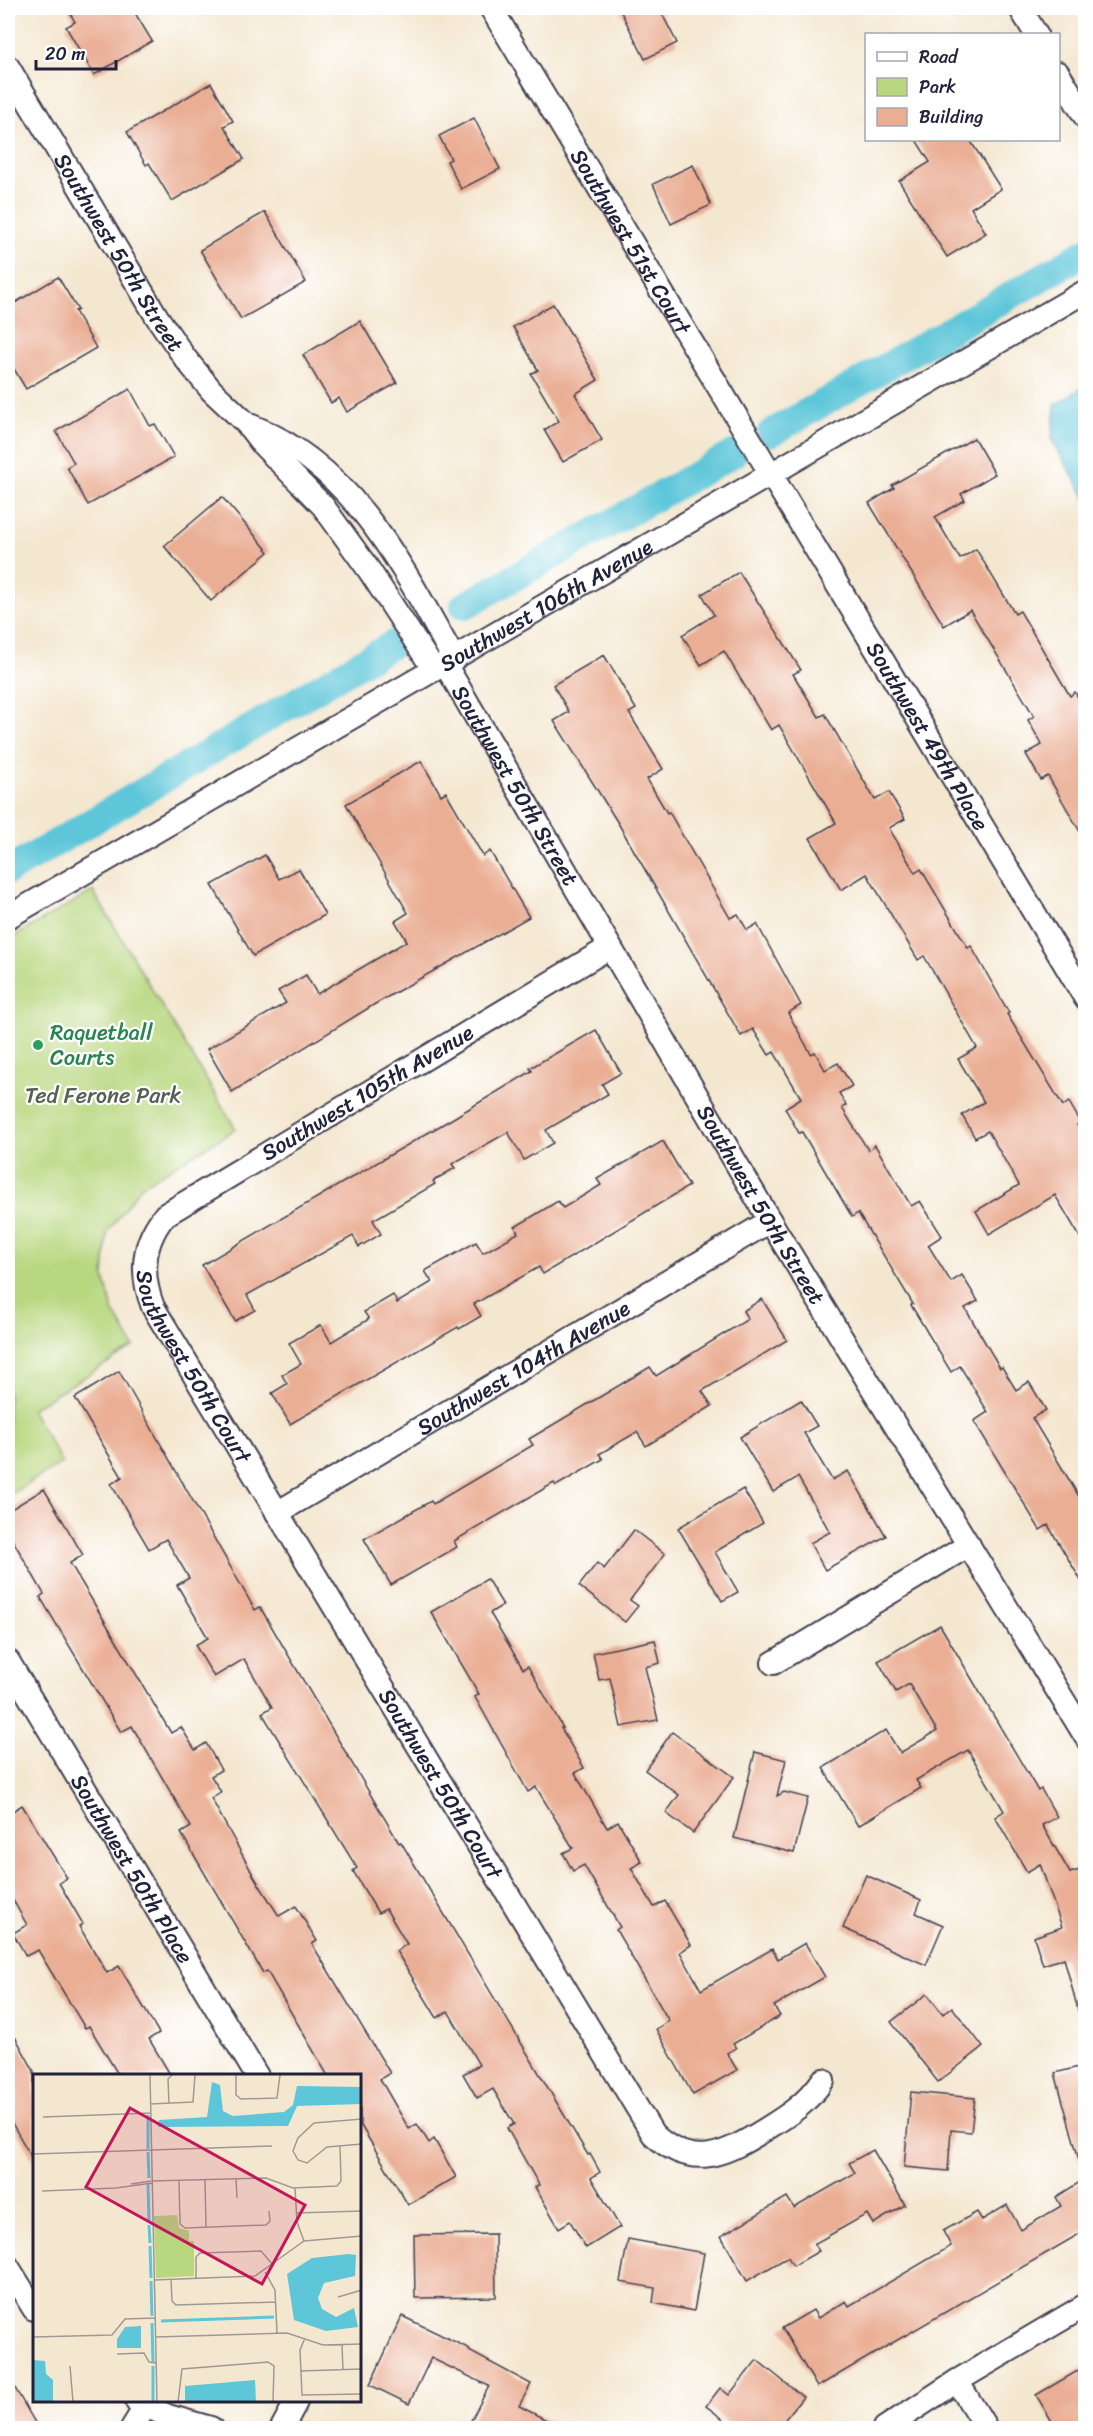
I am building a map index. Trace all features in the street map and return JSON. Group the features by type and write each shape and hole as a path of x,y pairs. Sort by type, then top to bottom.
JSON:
{"street":[{"name":"Southwest 51st Court","path":"491,8 769,473"},
{"path":"1020,8 1035,33"},
{"name":"Southwest 50th Street","path":"8,67 162,326 185,358 212,391 248,424 264,446 323,506 369,570 444,664"},
{"path":"1060,75 1086,118"},
{"name":"Southwest 106th Avenue","path":"8,917 769,473 1086,291"},
{"name":"Southwest 50th Street","path":"248,424 270,433 302,454 340,485 371,520 403,568 444,664 770,1221 1086,1737"},
{"name":"Southwest 49th Place","path":"769,473 1086,999"},
{"name":"Southwest 105th Avenue","path":"145,1256 155,1227 165,1215 610,947"},
{"name":"Southwest 104th Avenue","path":"278,1514 770,1221"},
{"name":"Southwest 50th Court","path":"145,1256 147,1290 153,1307 653,2134 666,2146 682,2154 715,2155 741,2144 798,2109 811,2097 823,2080"},
{"path":"774,1663 969,1545"},
{"name":"Southwest 50th Place","path":"8,1661 257,2074"},
{"path":"8,2267 33,2306"},
{"path":"885,2428 957,2381 1086,2305"},
{"path":"957,2381 986,2428"},
{"path":"282,2428 295,2403"},
{"path":"132,2428 141,2404 211,2428"}],"green space":[{"name":"Ted Ferone Park","path":"93,891 236,1129 141,1186 107,1233 104,1277 113,1310 134,1347 31,1409 62,1463 8,1496 8,940"}],"water":[{"path":"1085,386 1085,497 1052,440 1055,405"}],"building":[{"path":"67,8 132,8 152,41 94,75 66,27 75,22"},
{"path":"619,8 659,8 677,43 645,59"},
{"path":"211,83 233,121 224,126 244,159 172,201 149,163 146,165 127,132"},
{"path":"474,118 500,169 461,189 447,161 451,159 439,136"},
{"path":"917,141 971,141 1001,189 971,208 986,233 947,257 899,181 930,162"},
{"path":"693,165 711,205 671,224 653,184"},
{"path":"265,212 306,282 241,319 200,250"},
{"path":"58,277 78,310 75,311 96,348 26,389 8,359 8,307"},
{"path":"553,304 598,380 575,394 602,440 563,462 544,430 559,421 531,374 538,370 513,327"},
{"path":"360,321 397,383 347,412 339,398 331,403 303,355"},
{"path":"130,389 150,426 155,424 174,457 88,505 67,467 74,463 56,431"},
{"path":"974,438 995,474 961,494 965,500 935,517 960,559 976,549 1015,614 1020,611 1070,696 1075,692 1086,711 1086,842 1048,776 1041,780 1026,754 1042,745 1028,720 1034,716 970,610 944,626 869,503 894,488 892,485"},
{"path":"222,497 269,552 211,601 164,546"},
{"path":"739,572 801,670 793,674 819,717 825,714 875,800 889,792 905,819 889,828 915,873 921,869 968,948 971,946 1009,1013 1007,1014 1063,1106 1069,1102 1081,1123 1077,1125 1086,1140 1086,1247 1055,1195 989,1234 976,1211 1019,1185 988,1131 975,1138 962,1115 984,1102 958,1059 977,1048 924,956 918,960 867,874 841,890 810,838 836,823 779,725 771,730 724,651 701,665 682,635 714,615 702,594"},
{"path":"604,655 636,709 629,713 663,769 647,779 667,813 669,812 730,918 738,914 747,930 757,924 801,1005 788,1013 811,1054 815,1052 825,1070 838,1063 852,1086 839,1093 846,1105 842,1108 868,1150 875,1145 911,1206 920,1201 942,1236 928,1245 951,1282 962,1275 978,1301 965,1308 1000,1368 1002,1367 1016,1390 1029,1382 1046,1410 1032,1418 1086,1508 1086,1589 1048,1525 1040,1530 974,1421 988,1412 960,1366 951,1372 858,1213 852,1217 802,1132 799,1133 785,1108 801,1098 774,1052 769,1055 753,1029 741,1036 618,823 554,721 569,712 553,685"},
{"path":"421,761 441,795 446,792 483,856 490,851 529,917 375,1004 232,1092 207,1049 286,1003 278,991 306,975 317,994 407,941 395,921 408,913 346,804"},
{"path":"265,855 279,879 299,869 325,915 253,956 212,885"},
{"path":"596,1030 621,1073 602,1084 608,1094 546,1130 553,1143 524,1160 508,1132 452,1164 455,1168 433,1181 435,1184 373,1220 381,1234 359,1247 353,1236 247,1295 255,1310 235,1321 202,1265 450,1120 532,1071 530,1068"},
{"path":"663,1141 689,1186 543,1274 539,1267 474,1304 481,1316 290,1424 272,1393 287,1384 282,1375 301,1364 289,1343 321,1325 331,1342 369,1319 364,1312 393,1295 397,1303 432,1282 425,1271 476,1242 483,1253 518,1233 515,1227 558,1201 563,1208 601,1185 597,1179"},
{"path":"762,1299 787,1340 702,1391 712,1406 646,1446 637,1432 599,1454 603,1459 556,1486 554,1483 454,1541 457,1547 391,1585 364,1539 431,1501 433,1504 533,1445 529,1439 650,1367 656,1376 748,1319 743,1311"},
{"path":"119,1371 255,1610 260,1607 399,1843 401,1842 600,2172 591,2178 620,2227 586,2248 570,2221 559,2228 535,2187 539,2185 507,2128 514,2124 493,2089 477,2098 463,2074 479,2065 448,2011 437,2018 396,1951 407,1944 386,1909 378,1913 353,1871 357,1868 262,1713 272,1707 244,1659 214,1677 195,1645 208,1638 177,1585 189,1578 166,1539 149,1549 111,1484 122,1477 75,1398"},
{"path":"801,1400 817,1426 804,1433 832,1480 848,1471 886,1536 825,1570 810,1543 830,1532 798,1477 773,1492 740,1437"},
{"path":"44,1489 83,1555 70,1563 171,1733 181,1727 195,1750 206,1743 221,1770 211,1776 221,1792 211,1798 255,1878 279,1916 296,1906 317,1941 312,1944 390,2073 380,2079 409,2129 417,2124 429,2143 434,2139 456,2177 408,2205 362,2127 362,2074 327,2074 267,1971 263,1973 181,1833 191,1827 132,1726 121,1732 40,1597 44,1594 8,1532 8,1511"},
{"path":"743,1489 763,1523 715,1552 738,1592 722,1601 678,1528"},
{"path":"634,1530 665,1554 630,1600 638,1606 625,1622 579,1586 597,1563 604,1569"},
{"path":"487,1579 503,1605 490,1613 523,1669 528,1666 563,1728 561,1728 584,1768 575,1773 607,1828 618,1821 642,1862 631,1868 654,1907 665,1901 691,1945 680,1952 701,1990 772,1949 778,1959 805,1943 825,1977 774,2006 780,2016 733,2044 736,2048 727,2053 737,2070 693,2095 656,2029 669,2021 616,1930 620,1927 584,1865 573,1871 563,1853 573,1848 536,1787 528,1792 475,1697 479,1694 431,1612"},
{"path":"940,1625 1038,1791 1041,1789 1057,1817 1042,1825 1070,1873 1086,1868 1086,2014 1079,2014 1064,1958 1043,1965 1034,1937 1062,1927 1040,1864 1027,1872 995,1817 1004,1811 968,1750 916,1780 921,1788 858,1826 823,1768 886,1730 900,1753 937,1731 909,1684 896,1692 878,1661"},
{"path":"655,1640 660,1663 645,1667 658,1720 621,1727 610,1678 599,1680 593,1653"},
{"path":"672,1732 734,1777 693,1833 666,1813 679,1795 645,1770"},
{"path":"755,1752 786,1760 777,1796 784,1792 808,1798 794,1853 734,1838"},
{"path":"22,1805 67,1878 59,1883 83,1924 79,1926 107,1973 119,1966 159,2033 149,2039 170,2074 118,2074 89,2026 85,2028 38,1950 26,1956 13,1933 27,1925 8,1891 8,1814"},
{"path":"866,1875 921,1900 916,1913 943,1925 926,1965 843,1928"},
{"path":"927,1994 943,2014 952,2007 983,2047 938,2082 891,2022"},
{"path":"8,2024 34,2071 33,2160 8,2116"},
{"path":"1086,2065 1086,2159 1079,2160 1055,2073"},
{"path":"911,2092 975,2098 971,2132 951,2130 948,2171 904,2167"},
{"path":"873,2150 905,2205 873,2224 867,2214 814,2244 819,2251 793,2266 788,2257 747,2281 721,2236 787,2197 794,2208 855,2173 849,2163"},
{"path":"1086,2178 1086,2230 817,2387 782,2328 813,2310 818,2318 846,2301 849,2306 951,2246 943,2231 977,2212 982,2220 1007,2205 1021,2230 1061,2206 1056,2197"},
{"path":"495,2234 496,2297 415,2298 414,2235"},
{"path":"628,2239 704,2253 694,2311 653,2303 655,2288 620,2282"},
{"path":"402,2316 470,2349 469,2351 531,2384 519,2406 562,2428 467,2428 489,2386 431,2358 409,2404 370,2385"},
{"path":"757,2360 803,2397 778,2428 735,2428 706,2406 720,2388 729,2395"},
{"path":"1086,2366 1086,2428 1056,2428 1036,2395"},
{"path":"8,2376 38,2428 8,2428"}],"waterway":[{"path":"771,433 1086,252"},
{"path":"464,606 733,454"},
{"path":"8,871 395,643"}],"place":[{"name":"Raquetball Courts","path":"38,1045"}]}
